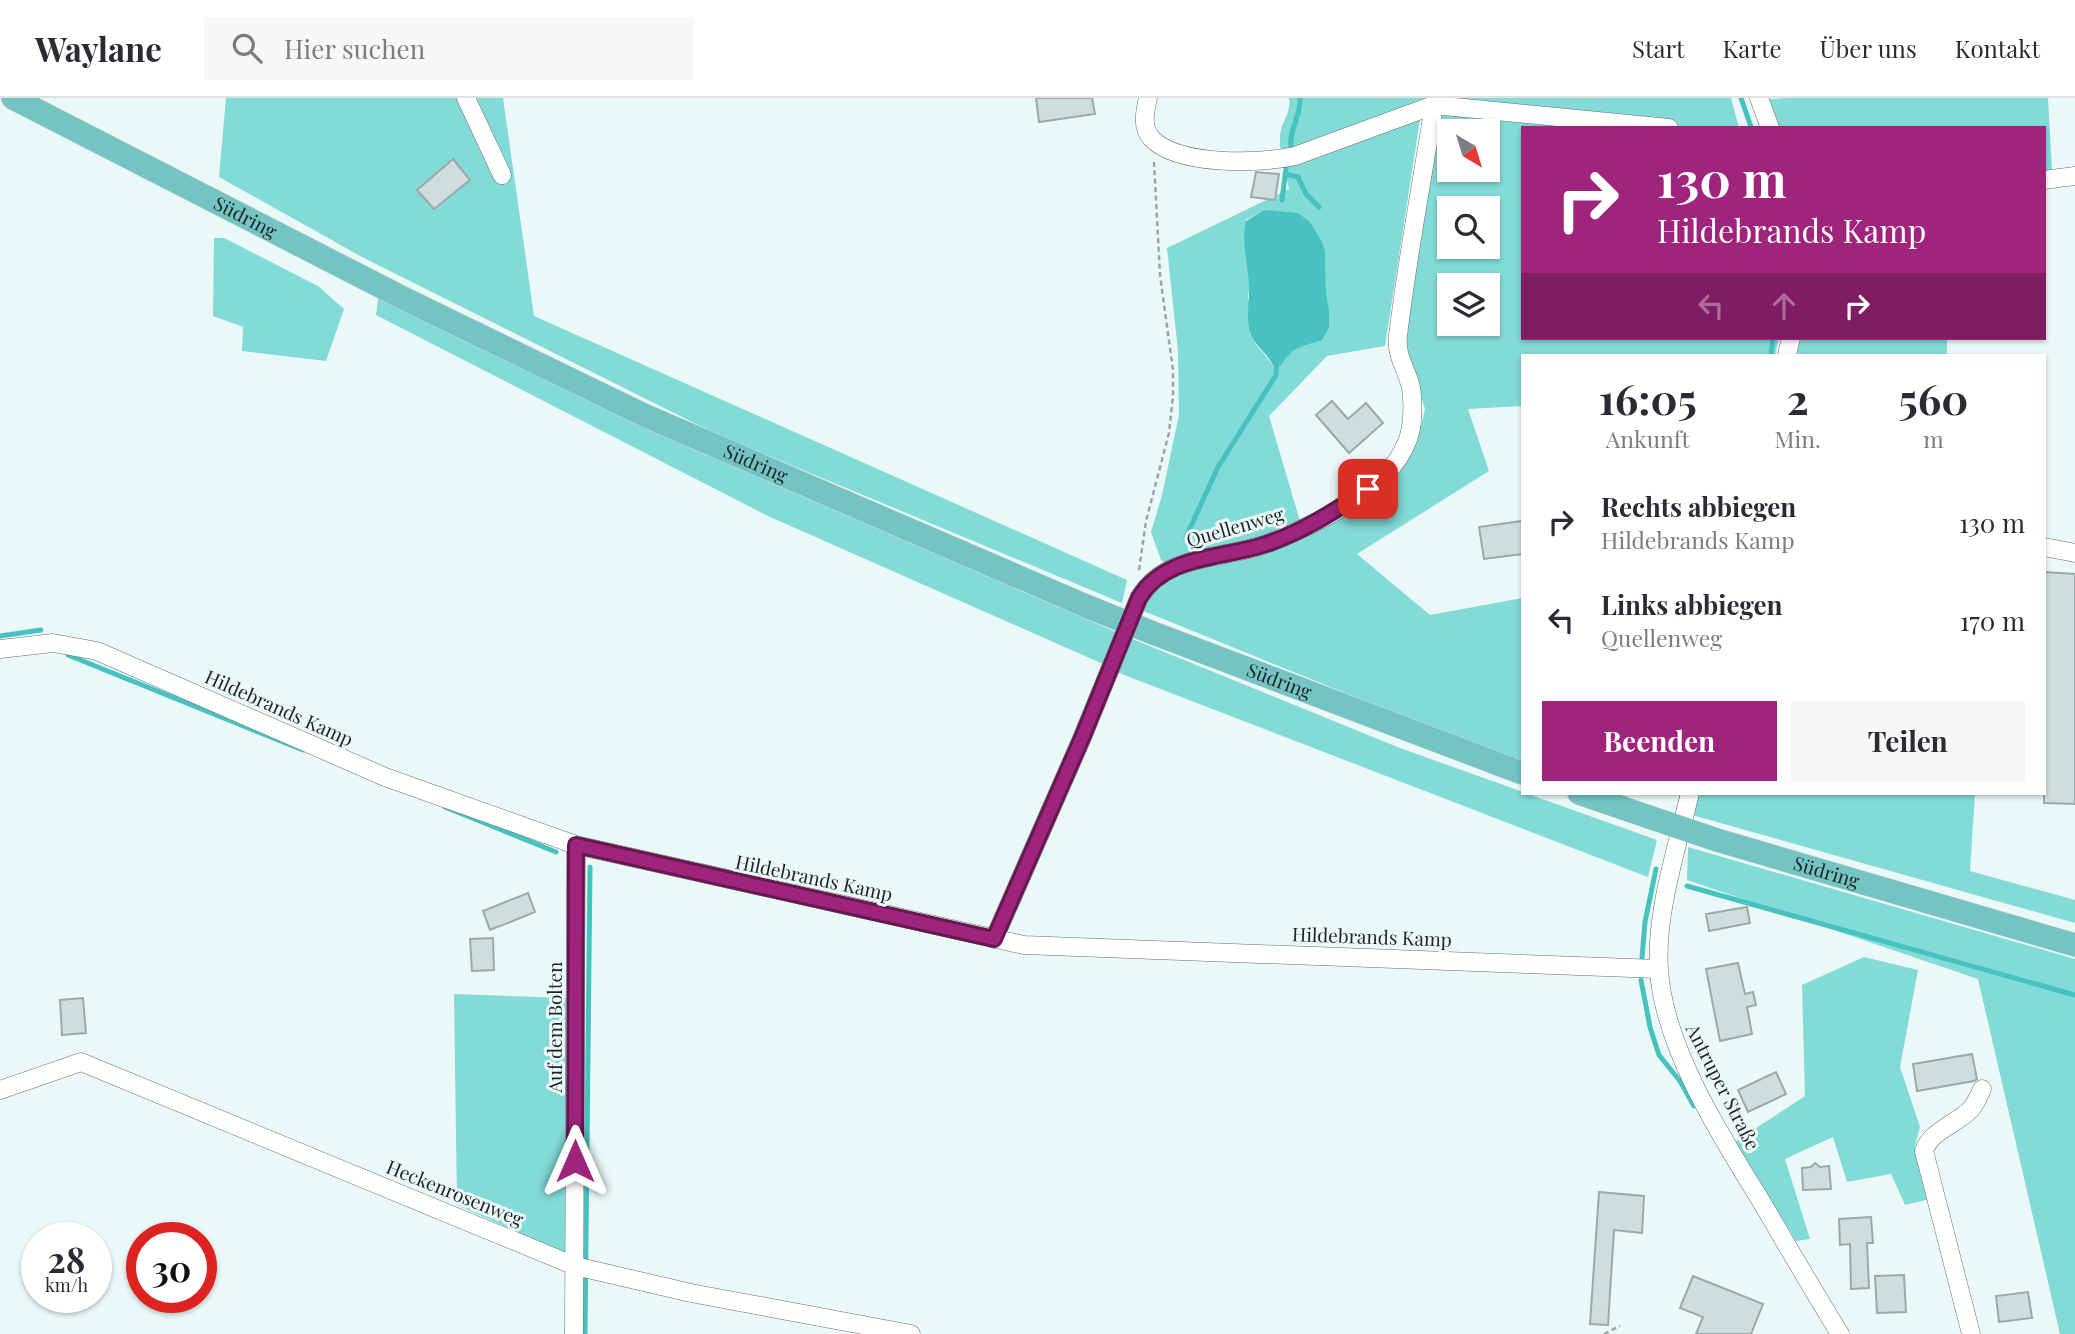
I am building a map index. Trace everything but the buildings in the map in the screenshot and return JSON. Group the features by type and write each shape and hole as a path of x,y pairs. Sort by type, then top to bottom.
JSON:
{"main road":[{"name":"Südring","path":"13,98 405,299 644,415 1153,634 1521,773"},
{"name":"Südring","path":"1585,795 1717,840 2075,945"}],"street":[{"path":"466,98 502,175"},
{"path":"1148,98 1144,112 1148,134 1153,141 1167,149 1210,160 1238,163 1295,156 1434,105 1649,126"},
{"path":"1759,98 1769,126"},
{"name":"Quellenweg","path":"994,939 1146,586 1157,576 1178,565 1264,545 1294,533 1368,489 1390,468 1406,445 1413,418 1412,392 1396,350 1434,105"},
{"path":"2046,180 2075,176"},
{"path":"2046,547 2075,553"},
{"name":"Hildebrands Kamp","path":"0,649 53,643 97,651 384,777 576,845 1024,945 1658,969"},
{"name":"Antruper Straße","path":"1690,795 1660,928 1658,969 1664,1011 1679,1052 1726,1144 1840,1334"},
{"name":"Auf dem Bolten","path":"574,1334 576,845"},
{"name":"Heckenrosenweg","path":"0,1090 81,1062 575,1266 691,1293 911,1334"},
{"path":"1971,1334 1924,1151 1926,1144 1933,1137 1972,1108 1982,1089"}],"path":[{"path":"1139,598 1139,566 1146,521 1166,444 1173,396 1173,370 1160,275 1154,168 1155,158 1167,149"},
{"path":"1604,1334 1620,1326"}],"shaded area":[{"path":"226,98 503,98 534,316 1127,580 1122,603 714,433 362,257 219,177"},
{"path":"1289,98 1731,98 1738,126 1521,126 1521,340 1779,340 1775,354 1521,354 1521,406 1468,409 1489,471 1357,554 1430,615 1521,598 1521,760 1471,744 1141,610 1168,564 1161,560 1151,532 1179,415 1178,351 1167,248 1289,189 1280,143","holes":["1423,100 1441,113 1440,119 1500,119 1500,182 1437,182 1437,138 1404,340 1425,409 1417,442 1393,478 1350,513 1305,538 1269,416 1327,356 1385,346","1264,210 1310,222 1325,251 1329,309 1311,344 1293,351 1281,366 1273,365 1255,343 1248,296 1250,288 1246,220"]},
{"path":"2048,98 2052,170 2046,172 2046,126 1777,126 1769,99"},
{"path":"1264,210 1298,213 1310,222 1325,251 1329,327 1322,340 1294,351 1281,366 1273,365 1255,342 1248,322 1249,285 1244,245 1246,221"},
{"path":"214,238 224,238 318,286 344,309 326,361 242,351 243,327 213,316"},
{"path":"379,293 695,450 1130,638 1400,748 1521,791 1521,795 1531,795 1657,840 1648,877 1119,673 768,516 376,315"},
{"path":"1800,340 1947,340 1947,354 1797,354"},
{"path":"1698,795 1975,795 1970,871 2075,900 2075,923 1692,815"},
{"path":"1688,847 2075,959 2075,1334 2060,1334 1978,979 1687,880"},
{"path":"1864,957 1918,970 1900,1067 1920,1127 1915,1146 1930,1199 1905,1205 1891,1174 1847,1182 1833,1137 1785,1159 1810,1239 1796,1241 1735,1142 1805,1096 1802,985"},
{"path":"454,994 568,998 568,1255 457,1205"}],"waterway":[{"path":"1291,147 1300,98"},
{"path":"1741,98 1751,126"},
{"path":"1282,200 1286,169"},
{"path":"1285,174 1298,177 1306,194 1319,207"},
{"path":"1771,354 1773,340"},
{"path":"1186,537 1218,467 1276,375 1277,361"},
{"path":"0,636 41,630"},
{"path":"68,655 303,750"},
{"path":"445,807 556,852"},
{"path":"585,1334 590,867"},
{"path":"1642,958 1645,922 1656,869"},
{"path":"1687,886 2075,995"},
{"path":"1641,980 1650,1027 1659,1055 1680,1081 1694,1106"}],"route":[{"path":"575,1161 576,845 994,939 1146,586 1157,576 1178,565 1264,545 1294,533 1368,489"}]}
